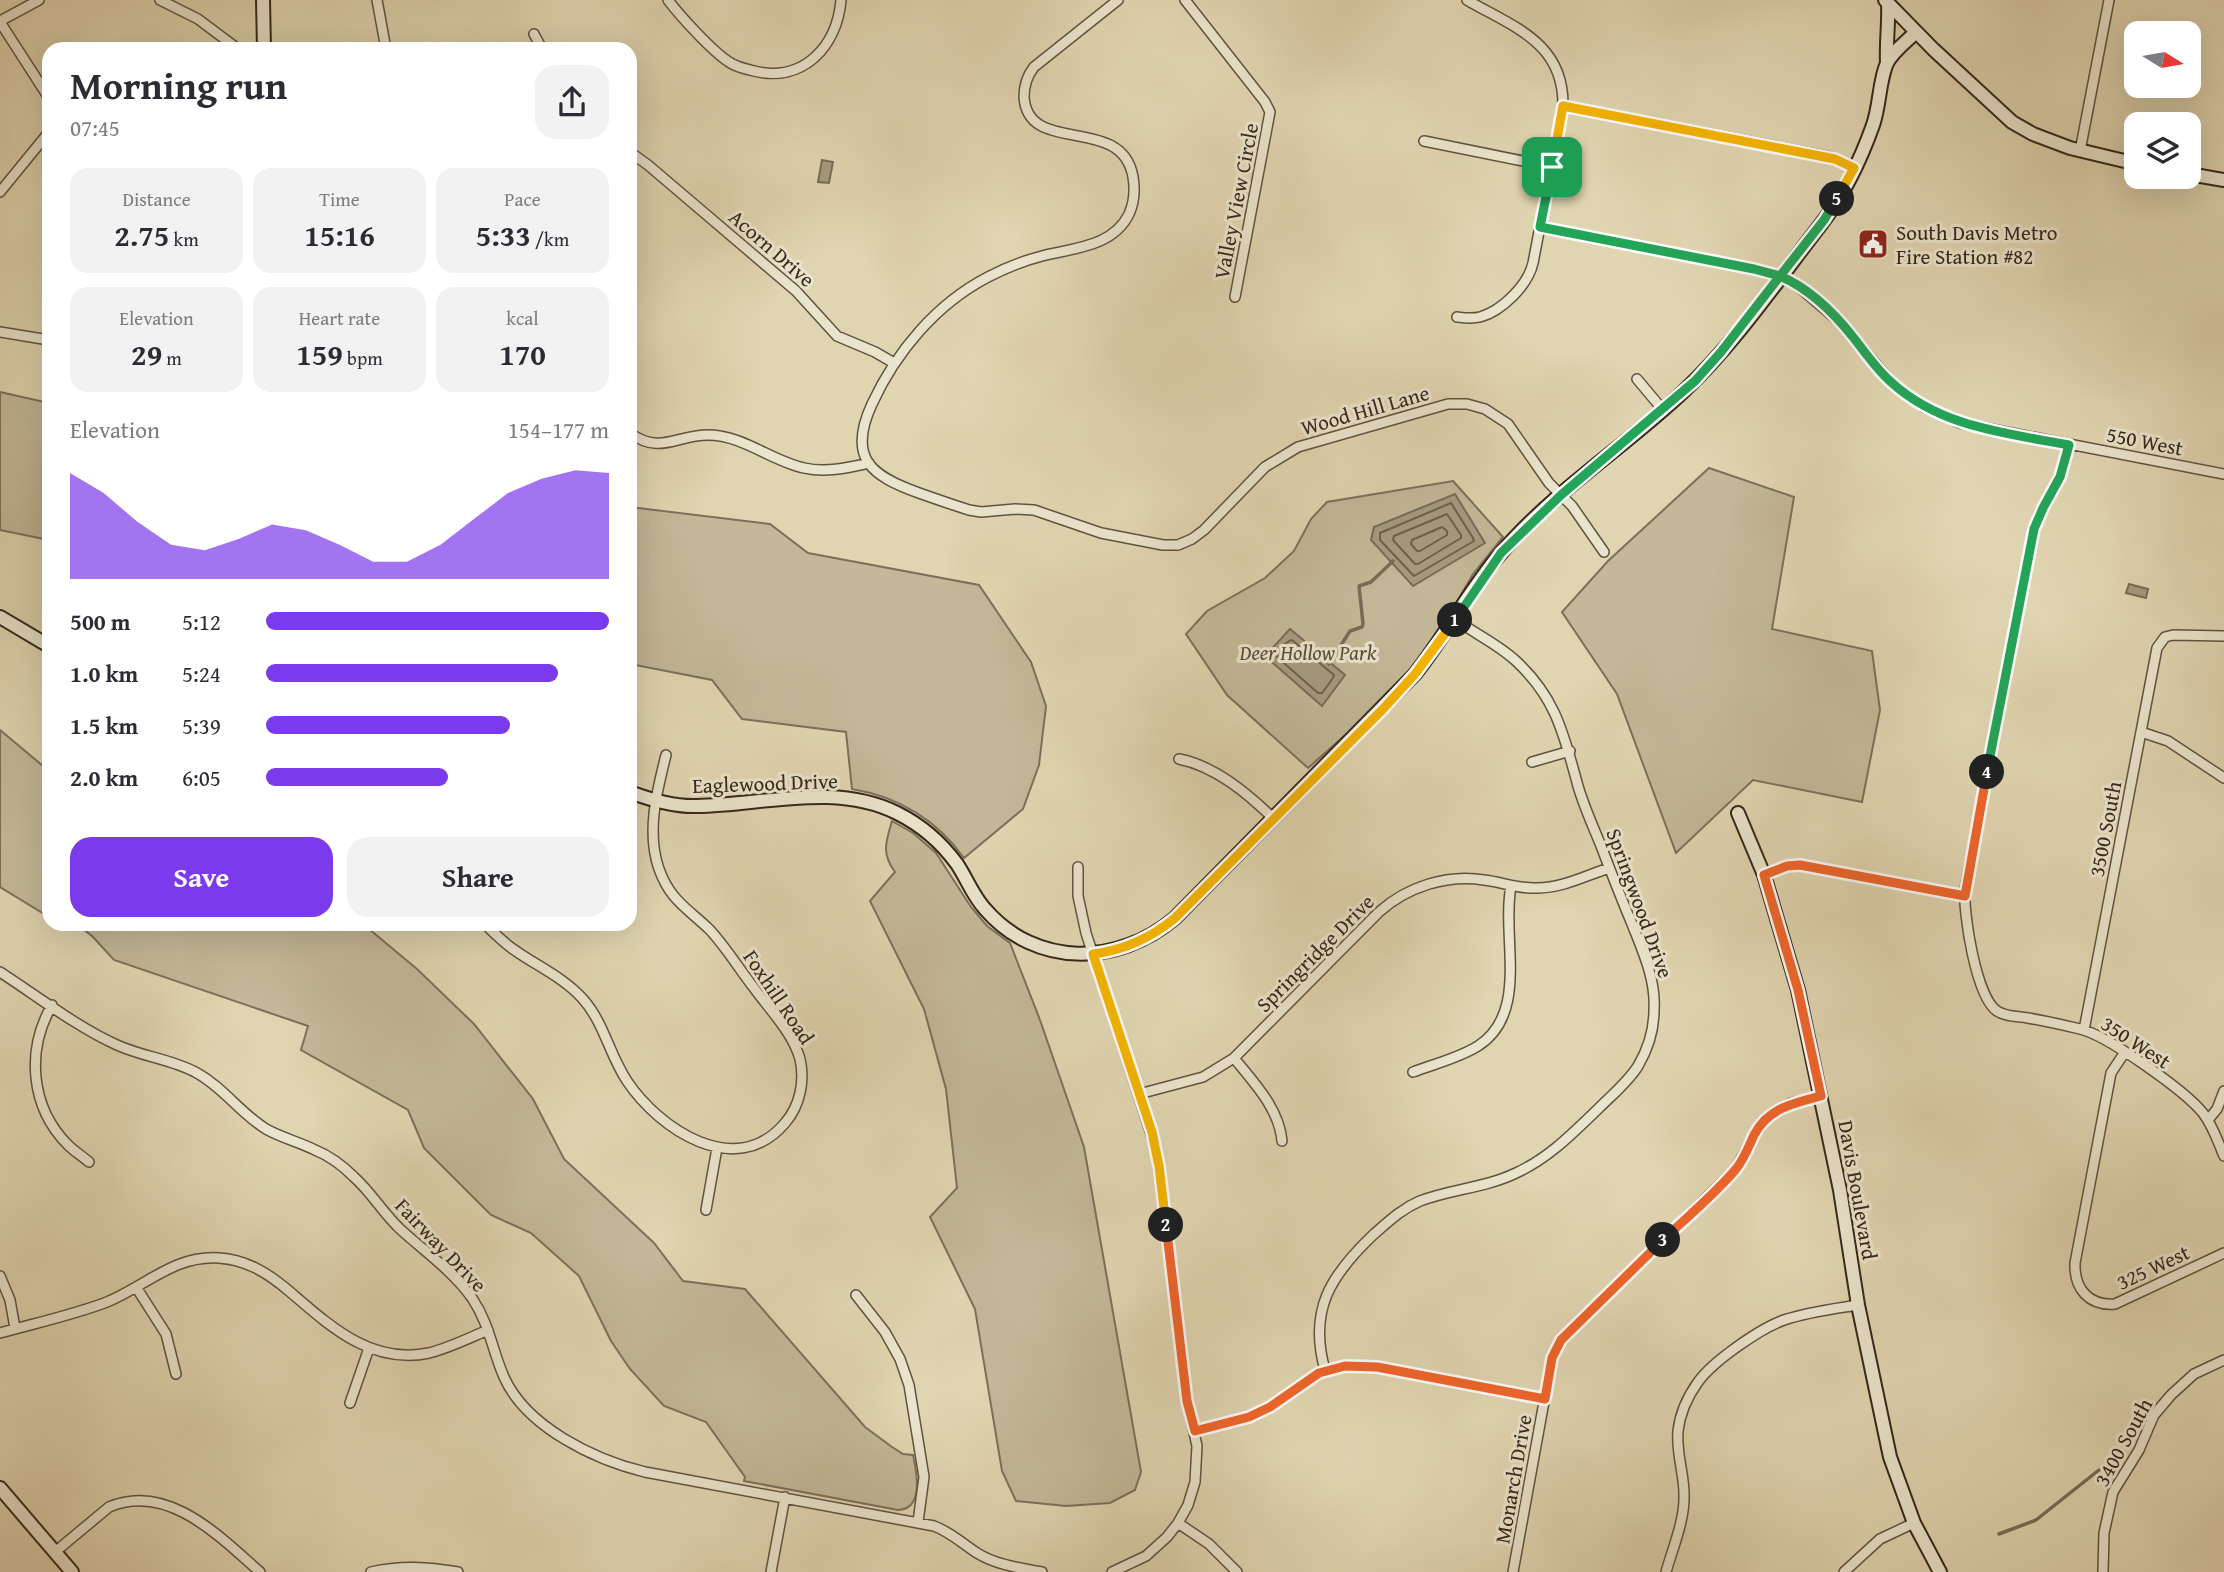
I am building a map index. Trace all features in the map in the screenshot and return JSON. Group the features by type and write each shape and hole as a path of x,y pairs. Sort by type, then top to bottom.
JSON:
{"main road":[{"path":"263,0 264,42"},
{"path":"1887,1 1916,32 2012,122 2044,138 2080,151 2124,161"},
{"name":"Eaglewood Drive","path":"637,794 656,801 698,806 827,797 877,804 911,820 931,835 957,864 984,907 1013,934 1052,951 1093,954 1129,946 1153,935 1274,818 1415,674 1501,553 1561,495 1663,410 1715,360 1824,220 1854,168 1874,122 1887,63 1887,1"},
{"path":"1887,63 1916,32"},
{"path":"2201,176 2224,180"},
{"path":"0,617 42,642"},
{"name":"Davis Boulevard","path":"1738,813 1764,875 1798,990 1840,1190 1858,1305 1891,1457 1914,1523 1940,1572"},
{"path":"0,1488 72,1572"}],"street":[{"path":"39,0 0,21 42,87"},
{"path":"160,0 198,19 229,42"},
{"path":"377,0 385,42"},
{"path":"668,0 730,63 768,74 794,69 820,52 834,32 841,0"},
{"path":"637,436 654,444 698,436 724,437 797,467 813,470 840,469 869,463 862,441 864,424 874,399 894,363 936,314 974,285 1020,262 1096,243 1109,236 1124,222 1131,207 1134,188 1132,172 1124,157 1102,140 1070,135 1040,126 1031,117 1024,95 1027,79 1034,67 1118,0"},
{"name":"Valley View Circle","path":"1185,0 1270,112 1235,297"},
{"path":"1457,317 1474,318 1485,315 1519,290 1531,271 1563,106 1562,85 1556,67 1540,44 1478,3 1466,0"},
{"path":"2080,151 2109,0"},
{"path":"534,34 538,42"},
{"path":"1563,106 1830,157 1854,168"},
{"path":"0,192 42,141"},
{"path":"1424,141 1552,167"},
{"name":"Acorn Drive","path":"637,157 796,290 837,336 894,363"},
{"name":"550 West","path":"1540,227 1754,269 1793,282 1842,324 1882,373 1916,402 1949,419 1976,427 2224,474"},
{"path":"0,332 42,339"},
{"path":"1637,379 1663,410"},
{"name":"Wood Hill Lane","path":"869,463 888,481 970,510 1034,510 1091,530 1171,546 1199,535 1259,472 1288,452 1310,442 1458,403 1476,406 1502,418 1604,552"},
{"path":"1764,875 1787,866 1800,865 1965,896 2034,529 2060,477 2069,445"},
{"name":"Springwood Drive","path":"1325,1370 1320,1341 1323,1308 1331,1286 1350,1258 1391,1219 1412,1205 1434,1196 1497,1181 1540,1160 1572,1134 1622,1085 1638,1065 1648,1044 1654,1021 1653,984 1647,964 1582,798 1562,727 1551,705 1527,672 1497,645 1455,619"},
{"name":"3500 South","path":"2084,1030 2156,652 2165,637 2177,634 2224,636"},
{"path":"2141,732 2168,741 2224,778"},
{"path":"1532,761 1570,751"},
{"name":"Foxhill Road","path":"493,931 583,998 600,1024 622,1073 651,1110 679,1131 718,1148 745,1147 761,1142 776,1132 791,1115 800,1092 802,1070 796,1047 715,936 678,903 663,879 656,861 653,841 656,801 666,755"},
{"path":"1179,759 1212,769 1274,818"},
{"path":"1078,867 1077,896 1093,954 1156,1149 1187,1401 1195,1431 1197,1458 1195,1482 1188,1505 1178,1523 1146,1556 1112,1572"},
{"name":"Springridge Drive","path":"1139,1094 1203,1077 1234,1058 1379,912 1393,900 1419,887 1451,879 1482,879 1511,886 1548,887 1609,868"},
{"path":"1413,1072 1476,1047 1488,1038 1501,1021 1510,994 1508,906 1511,886"},
{"name":"350 West","path":"1965,896 1968,936 1986,998 1994,1009 2008,1015 2084,1030 2098,1035 2125,1052 2192,1102 2207,1120 2224,1156"},
{"name":"Fairway Drive","path":"0,972 96,1034 120,1046 198,1073 218,1087 256,1123 338,1163 357,1179 399,1228 458,1281 479,1310 510,1389 533,1415 572,1443 632,1469 918,1522 943,1530 994,1561 1042,1572"},
{"path":"52,1005 43,1021 37,1042 35,1066 38,1091 54,1128 69,1146 89,1161"},
{"name":"325 West","path":"2125,1052 2111,1073 2075,1263 2079,1287 2085,1296 2095,1302 2110,1305 2125,1301 2224,1253"},
{"path":"1234,1058 1274,1110 1282,1141"},
{"path":"2207,1120 2217,1109 2224,1091"},
{"name":"Monarch Drive","path":"1514,1572 1552,1358 1561,1340 1735,1170 1766,1119 1791,1103 1821,1096"},
{"path":"706,1210 718,1148"},
{"path":"0,1333 94,1306 136,1287 167,1268 193,1259 218,1258 243,1262 273,1278 341,1335 369,1348 393,1354 427,1353 488,1330"},
{"path":"0,1276 10,1300 15,1328"},
{"path":"136,1287 166,1334 176,1374"},
{"path":"856,1295 892,1345 909,1385 924,1477 918,1522"},
{"path":"1665,1572 1684,1503 1684,1485 1678,1453 1679,1426 1685,1405 1699,1380 1749,1338 1774,1324 1799,1316 1858,1305"},
{"path":"350,1403 369,1348"},
{"name":"3400 South","path":"2103,1572 2104,1533 2113,1492 2139,1450 2154,1415 2194,1374 2224,1360"},
{"path":"1195,1431 1249,1417 1270,1407 1325,1370 1354,1365 1545,1399"},
{"path":"771,1572 785,1497"},
{"path":"55,1552 109,1507 136,1501 170,1507 195,1518 260,1572"},
{"path":"1178,1523 1209,1544 1237,1572"},
{"path":"1844,1572 1880,1539 1914,1523"},
{"path":"371,1572 428,1567 458,1572"}],"green space":[{"path":"0,392 42,401 42,539 0,530"},
{"path":"1709,468 1794,497 1772,629 1872,651 1880,710 1862,802 1753,780 1676,853 1617,694 1562,612 1608,561"},
{"name":"Deer Hollow Park","path":"1453,481 1503,537 1473,574 1450,614 1410,671 1369,714 1308,768 1227,695 1186,634 1207,611 1265,578 1294,551 1311,519 1327,502"},
{"path":"637,508 770,524 808,553 979,585 1031,662 1046,706 1039,765 1023,809 964,858 941,832 915,812 885,798 852,789 846,732 742,719 712,680 637,665"},
{"path":"0,730 42,765 42,913 0,887"},
{"path":"892,821 913,833 936,853 971,907 987,926 1010,943 1084,1147 1141,1472 1135,1490 1110,1503 1066,1506 1016,1501 1002,1471 975,1309 930,1217 957,1188 946,1089 924,1009 870,901 895,872 886,853"},
{"path":"86,931 371,931 417,969 474,1024 533,1099 564,1159 654,1243 683,1281 745,1289 865,1427 903,1454 913,1455 917,1489 912,1504 898,1510 744,1481 745,1477 706,1422 664,1406 630,1369 611,1341 579,1276 531,1233 491,1215 424,1148 408,1110 301,1050 308,1026 114,960"}],"water":[{"path":"822,160 833,162 829,183 818,182"},
{"path":"1455,494 1485,543 1413,586 1371,540 1374,527"},
{"path":"2129,584 2148,589 2146,598 2126,593"},
{"path":"1290,629 1345,675 1322,706 1265,656"}],"waterway":[{"path":"1329,664 1350,631 1362,627 1359,586 1371,582 1393,561"},
{"path":"1999,1534 2036,1520 2099,1470"}],"place":[{"name":"South Davis Metro Fire Station #82","path":"1873,244"}],"route":[{"path":"1552,167 1540,227 1780,276 1695,381 1561,495 1501,553 1415,674 1175,918 1140,942 1093,954 1156,1149 1187,1401 1195,1431 1249,1417 1270,1407 1319,1373 1345,1366 1377,1367 1545,1399 1552,1358 1561,1340 1740,1165 1756,1132 1766,1119 1791,1103 1821,1096 1789,955 1764,875 1787,866 1800,865 1965,896 2034,529 2060,477 2069,445 1960,423 1924,407 1891,382 1842,324 1819,303 1793,282 1780,276 1840,195 1854,168 1841,161 1563,106 1552,167"}]}
